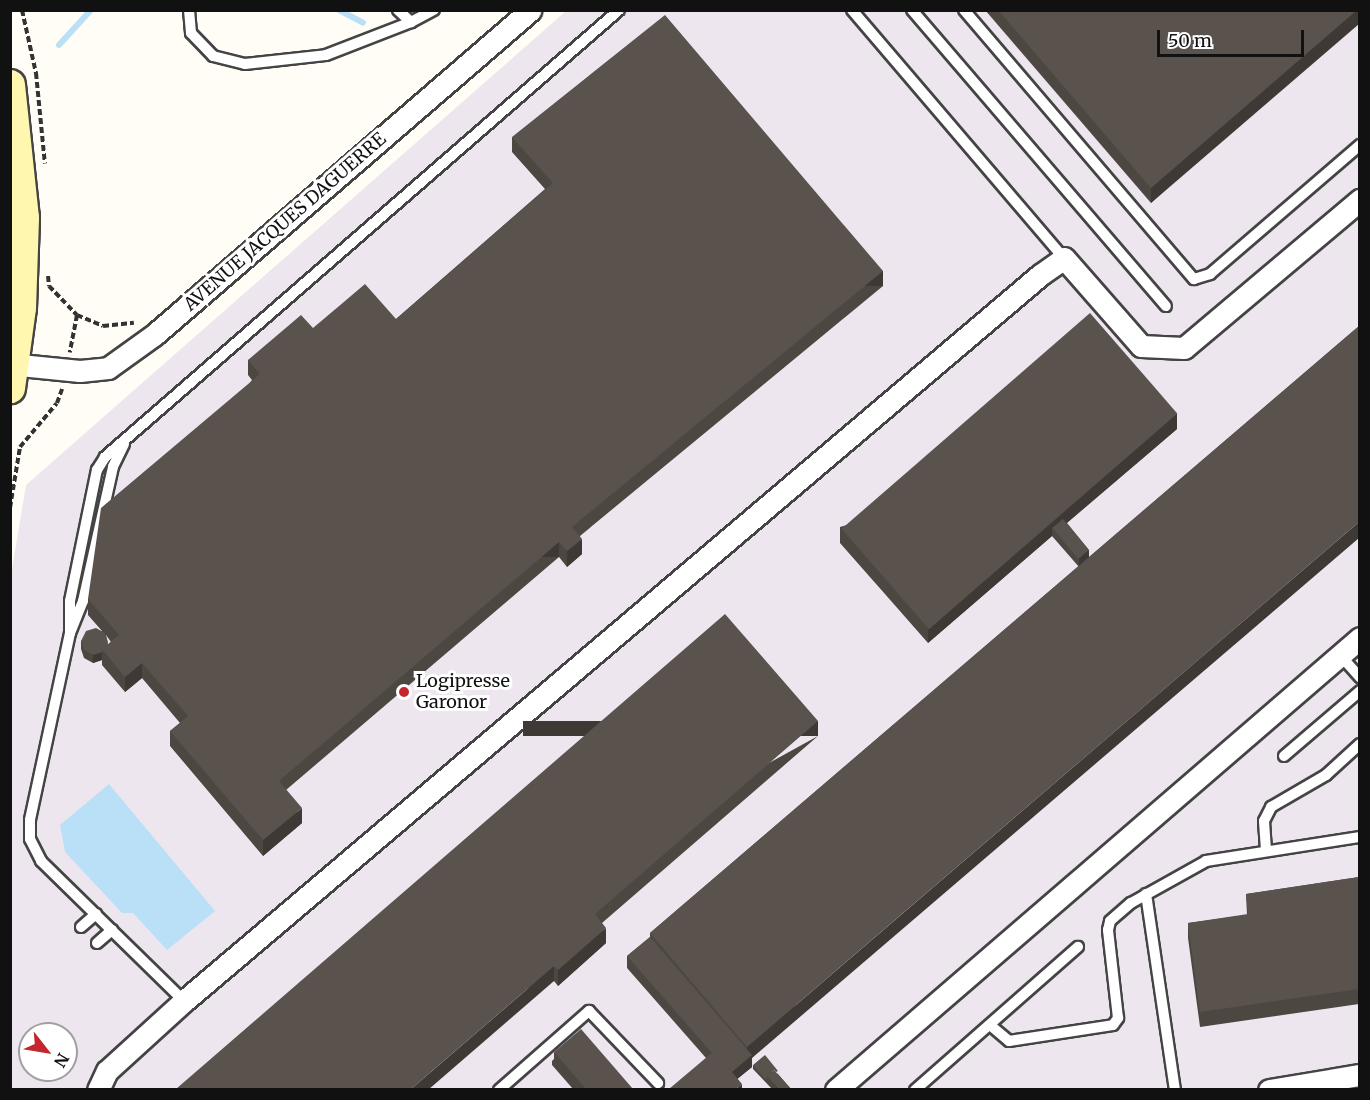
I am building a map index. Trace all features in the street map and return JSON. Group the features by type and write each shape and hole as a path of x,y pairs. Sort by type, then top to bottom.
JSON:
{"main road":[{"path":"10,85 24,218 21,308 12,372"}],"street":[{"name":"AVENUE JACQUES DAGUERRE","path":"12,372 80,371 108,368 154,335 530,10"},
{"path":"98,1089 107,1071 184,1001 1064,258 1141,346 1184,348 1359,200"},
{"path":"836,1089 1359,638"},
{"path":"1269,1089 1359,1075"}],"lane":[{"path":"189,10 191,33 213,56 245,64 326,55 411,22 434,10"},
{"path":"399,10 411,22"},
{"path":"184,1001 41,861 30,839 30,820 70,633 70,601 97,470 105,458 127,438 619,10"},
{"path":"852,10 1064,258"},
{"path":"912,10 1166,306"},
{"path":"964,10 1194,279 1210,274 1359,145"},
{"path":"1340,655 1359,677"},
{"path":"1284,756 1359,691"},
{"path":"1266,850 1263,821 1271,807 1326,775 1359,744"},
{"path":"990,1026 1009,1041 1113,1025 1118,1018 1108,930 1110,921 1146,894 1206,861 1359,837"},
{"path":"1146,894 1175,1089"},
{"path":"81,927 96,914"},
{"path":"97,943 112,930"},
{"path":"915,1089 1078,947"},
{"path":"504,1088 589,1011 658,1083"}],"path":[{"path":"77,315 103,326 139,321"}],"shaded area":[{"path":"566,11 1359,11 1359,1089 11,1090 10,581 26,485"}],"water":[{"path":"109,784 215,911 167,950 133,913 122,913 65,852 60,825"}],"building":[{"path":"998,10 1357,10 1151,188"},
{"path":"665,15 883,271 572,527 582,539 567,551 559,542 279,781 302,808 263,840 170,731 188,716 142,663 125,677 102,649 119,635 88,599 101,508 260,374 248,360 301,315 313,328 365,284 396,319 553,183 512,137"},
{"path":"1090,313 1177,413 929,629 842,529"},
{"path":"1359,326 1359,522 747,1047 650,933"},
{"path":"1063,519 1089,550 1078,559 1052,528"},
{"path":"725,614 818,721 595,914 606,928 558,970 554,966 411,1089 176,1089"},
{"path":"96,628 105,633 108,642 102,652 93,655 84,650 81,641 86,631"},
{"path":"1359,877 1359,989 1200,1012 1188,923 1248,914 1246,894"},
{"path":"650,937 752,1055 732,1072 714,1051 712,1053 627,956"},
{"path":"581,1029 633,1089 586,1089 554,1052"},
{"path":"714,1051 742,1084 736,1089 669,1089"},
{"path":"765,1055 778,1071 774,1070 766,1080 753,1065"},
{"path":"774,1070 791,1089 779,1089 767,1076"}],"waterway":[{"path":"59,45 91,10"},
{"path":"339,10 363,23"}],"place":[{"name":"Logipresse Garonor","path":"404,692"}]}
